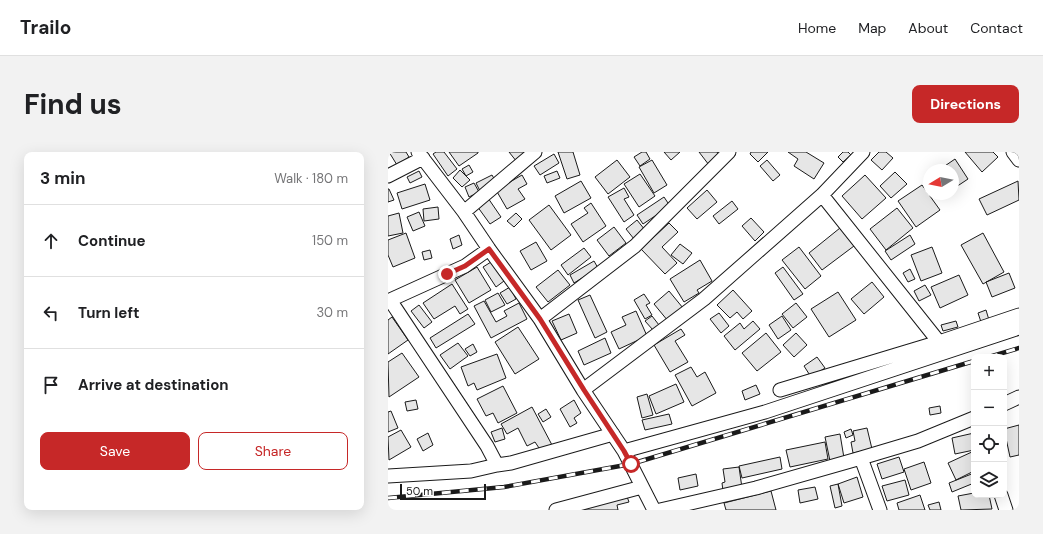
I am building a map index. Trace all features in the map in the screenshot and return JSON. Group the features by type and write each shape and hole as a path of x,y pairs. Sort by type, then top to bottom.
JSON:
{"street":[{"path":"464,212 535,152"},
{"path":"540,319 635,246 729,152"},
{"path":"584,390 704,299 822,195 863,152"},
{"path":"1013,152 1019,160"},
{"path":"388,176 420,155 464,212 540,319 584,390 614,434 654,510"},
{"path":"822,195 939,342"},
{"path":"489,249 465,266 389,300 487,446 497,465"},
{"path":"780,390 939,342 1019,315"},
{"path":"624,451 765,412 1019,328"},
{"path":"1007,403 1019,397"},
{"path":"660,510 756,488 861,458 918,441 971,419"},
{"path":"388,476 471,471 512,463 614,434"},
{"path":"861,458 880,510"},
{"path":"556,510 642,487"},
{"path":"1002,498 1006,510"}],"building":[{"path":"389,152 406,152 409,157 397,165"},
{"path":"436,152 444,152 457,169 448,176 433,154"},
{"path":"449,152 478,152 478,153 459,166"},
{"path":"509,152 525,152 517,162"},
{"path":"558,152 573,152 580,175 567,179"},
{"path":"642,152 646,152 650,159 640,166 634,157"},
{"path":"664,152 680,152 671,160"},
{"path":"699,152 717,152 720,156 709,165"},
{"path":"751,152 768,152 758,162 750,154"},
{"path":"788,152 806,152 824,163 814,179 794,166 798,159"},
{"path":"843,152 848,152 851,155 843,162 838,157"},
{"path":"879,152 886,152 893,158 882,170 871,160"},
{"path":"965,152 993,152 998,157 982,172"},
{"path":"554,154 559,163 540,175 534,166"},
{"path":"955,159 958,164 948,164"},
{"path":"617,160 630,177 608,194 595,177"},
{"path":"652,160 667,185 654,193 639,167"},
{"path":"767,160 780,175 773,181 760,166"},
{"path":"469,165 473,172 466,176 462,169"},
{"path":"959,165 968,179 959,185"},
{"path":"460,170 470,180 462,187 453,178"},
{"path":"419,171 422,177 410,183 407,177"},
{"path":"557,171 560,178 547,183 544,176"},
{"path":"895,172 907,184 891,198 880,186"},
{"path":"640,174 655,196 639,207 624,184"},
{"path":"492,175 496,182 480,191 476,183"},
{"path":"522,175 527,184 518,189 525,199 507,209 496,190"},
{"path":"865,175 886,198 862,219 842,196"},
{"path":"581,181 591,198 564,213 555,196"},
{"path":"1018,181 1019,200 987,215 979,199"},
{"path":"474,183 479,192 469,197 465,187"},
{"path":"425,184 430,200 402,209 397,193"},
{"path":"922,185 923,200 933,200 940,210 916,227 898,201"},
{"path":"624,188 629,197 624,199 634,215 624,222 608,197"},
{"path":"388,189 394,200 388,202"},
{"path":"707,190 717,202 697,219 687,208"},
{"path":"664,197 670,206 643,224 637,215"},
{"path":"488,198 501,217 490,224 477,206"},
{"path":"732,201 738,209 719,224 713,216"},
{"path":"591,203 606,226 583,242 571,224 588,213 584,208"},
{"path":"549,205 571,235 551,250 529,220"},
{"path":"438,207 439,219 424,221 423,209"},
{"path":"897,208 913,228 886,250 870,229"},
{"path":"419,212 425,226 413,231 407,217"},
{"path":"399,213 403,233 388,236 388,216"},
{"path":"516,213 522,219 514,227 507,221"},
{"path":"751,218 764,232 755,241 742,226"},
{"path":"637,220 645,230 634,239 626,229"},
{"path":"669,223 678,232 662,247 677,263 665,274 641,249"},
{"path":"614,227 626,243 609,256 597,240"},
{"path":"840,228 854,246 822,270 809,253"},
{"path":"406,233 415,258 393,267 388,255 388,240"},
{"path":"983,233 1004,272 983,284 961,245"},
{"path":"459,235 462,245 453,249 450,239"},
{"path":"910,235 915,244 891,260 885,251"},
{"path":"536,242 547,261 531,270 520,251"},
{"path":"680,244 692,253 683,264 671,255"},
{"path":"799,247 821,276 805,289 782,260"},
{"path":"932,247 942,273 921,281 911,255"},
{"path":"584,248 591,257 568,275 561,265"},
{"path":"430,250 432,258 424,260 422,252"},
{"path":"700,260 712,281 697,290 699,293 684,302 670,279"},
{"path":"594,261 598,268 574,283 570,275"},
{"path":"491,262 504,281 496,287 483,267"},
{"path":"477,267 491,290 469,303 455,280"},
{"path":"783,267 803,294 794,300 775,273"},
{"path":"910,269 915,279 908,282 903,273"},
{"path":"558,270 570,285 548,302 536,287"},
{"path":"1009,273 1015,288 992,297 986,282"},
{"path":"959,275 968,295 940,308 931,287"},
{"path":"872,282 884,297 864,314 851,299"},
{"path":"452,284 468,309 460,314 455,306 434,319 423,303"},
{"path":"925,285 931,295 919,301 914,291"},
{"path":"510,287 516,299 507,304 500,293"},
{"path":"733,290 752,311 743,319 737,312 730,318 717,305"},
{"path":"669,291 683,308 668,321 654,304"},
{"path":"838,292 856,320 829,337 811,309"},
{"path":"498,293 505,305 491,312 485,300"},
{"path":"644,294 650,303 646,305 652,315 645,319 634,300"},
{"path":"590,295 607,332 595,338 578,300"},
{"path":"484,301 496,322 507,316 504,311 519,303 527,319 491,338 474,306"},
{"path":"796,303 807,317 793,328 782,314"},
{"path":"419,305 432,322 424,328 411,311"},
{"path":"986,310 989,320 981,322 978,313"},
{"path":"636,311 647,336 619,349 611,332 626,325 622,317"},
{"path":"719,313 729,326 721,333 710,319"},
{"path":"468,314 475,324 436,348 430,338"},
{"path":"569,314 577,333 561,340 552,321"},
{"path":"652,316 659,325 653,330 645,321"},
{"path":"782,316 791,330 778,339 769,325"},
{"path":"392,317 408,340 388,354 388,320"},
{"path":"753,321 760,329 735,350 724,336 740,323 744,329"},
{"path":"956,321 958,327 943,331 941,325"},
{"path":"518,327 539,359 515,374 495,342"},
{"path":"681,329 685,335 675,341 688,362 670,372 654,345"},
{"path":"766,333 781,352 757,371 742,353"},
{"path":"796,333 807,345 794,357 783,345"},
{"path":"605,338 611,353 584,365 578,351"},
{"path":"458,343 468,356 450,369 440,355"},
{"path":"473,344 477,352 470,356 465,349"},
{"path":"402,353 419,377 389,397 388,362"},
{"path":"497,354 506,378 477,390 474,383 468,386 461,367"},
{"path":"817,357 825,368 811,377 804,366"},
{"path":"691,367 697,377 705,372 716,393 692,406 675,375"},
{"path":"676,384 684,402 656,414 649,396"},
{"path":"756,385 760,394 745,400 742,391"},
{"path":"503,386 517,413 498,423 493,413 486,416 477,399"},
{"path":"647,394 653,415 642,418 637,397"},
{"path":"416,400 418,409 407,411 405,402"},
{"path":"574,400 581,413 574,418 577,423 570,427 560,409"},
{"path":"940,406 941,413 930,415 929,408"},
{"path":"532,407 552,445 541,451 535,442 527,446 518,428 507,434 501,424"},
{"path":"546,409 551,417 543,422 538,414"},
{"path":"391,411 398,428 388,432 388,412"},
{"path":"669,414 672,424 645,430 642,420"},
{"path":"1019,425 1019,455 1010,457 1007,443 1007,428"},
{"path":"502,428 505,439 495,442 491,432"},
{"path":"867,428 872,449 853,453 851,442 855,441 853,431"},
{"path":"851,429 853,435 846,438 844,432"},
{"path":"401,430 411,447 389,460 388,437"},
{"path":"428,433 433,445 423,451 417,439"},
{"path":"840,434 844,458 830,461 825,437"},
{"path":"971,434 971,451 955,454 952,438"},
{"path":"825,442 828,459 790,467 786,450"},
{"path":"971,452 971,472 956,480 948,463"},
{"path":"780,457 782,469 742,478 739,466"},
{"path":"899,457 904,472 882,479 877,464"},
{"path":"924,462 931,483 911,490 904,469"},
{"path":"739,467 742,488 723,491 722,483 725,482 723,469"},
{"path":"696,474 698,486 680,490 678,478"},
{"path":"971,474 971,484 952,492 949,483"},
{"path":"857,477 863,497 844,503 838,484"},
{"path":"905,480 909,495 887,501 882,486"},
{"path":"838,484 842,506 835,508 830,486"},
{"path":"815,487 818,499 800,503 798,490"},
{"path":"771,491 776,510 726,510 724,503"},
{"path":"626,494 629,502 617,505 618,510 569,510"},
{"path":"971,494 971,498 990,498 992,509 961,510 958,496"},
{"path":"920,495 925,510 899,510 897,503"},
{"path":"939,502 941,510 930,510 928,505"}],"railway":[{"path":"999,354 1019,348"},
{"path":"388,498 504,487 631,464 971,362"}],"route":[{"path":"447,274 465,266 489,249 540,319 631,464"}]}
